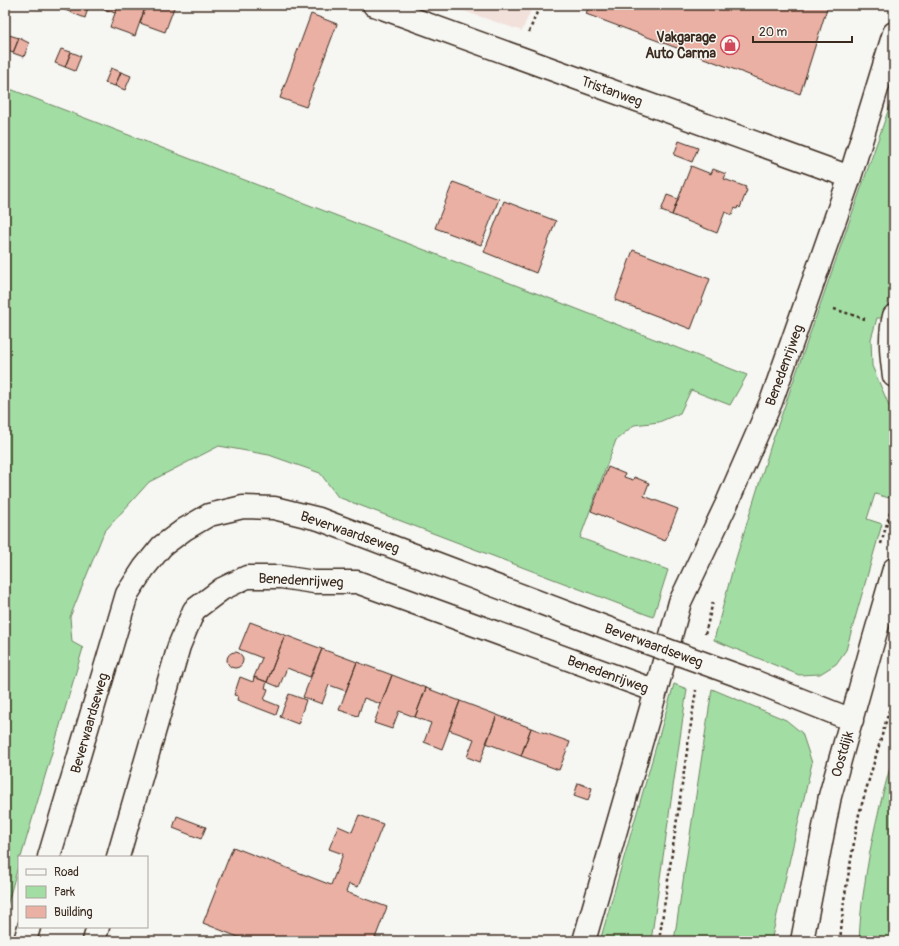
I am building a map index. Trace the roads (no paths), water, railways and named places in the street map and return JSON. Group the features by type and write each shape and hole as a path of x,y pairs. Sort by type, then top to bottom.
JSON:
{"street":[{"name":"Tristanweg","path":"374,5 850,177"},
{"name":"Benedenrijweg","path":"584,941 680,602 727,503 771,402 850,177 894,32"},
{"path":"894,316 890,329 894,376"},
{"name":"Beverwaardseweg","path":"49,856 126,594 162,546 185,529 209,515 242,507 274,508 319,519 623,634 756,682 852,720"},
{"name":"Oostdijk","path":"802,941 830,796 894,570"},
{"name":"Benedenrijweg","path":"118,856 179,646 194,610 222,590 247,577 281,577 314,582 357,582 638,685 656,690"},
{"path":"25,941 29,928"},
{"path":"94,941 98,928"}],"place":[{"name":"Vakgarage Auto Carma","path":"730,45"}]}
